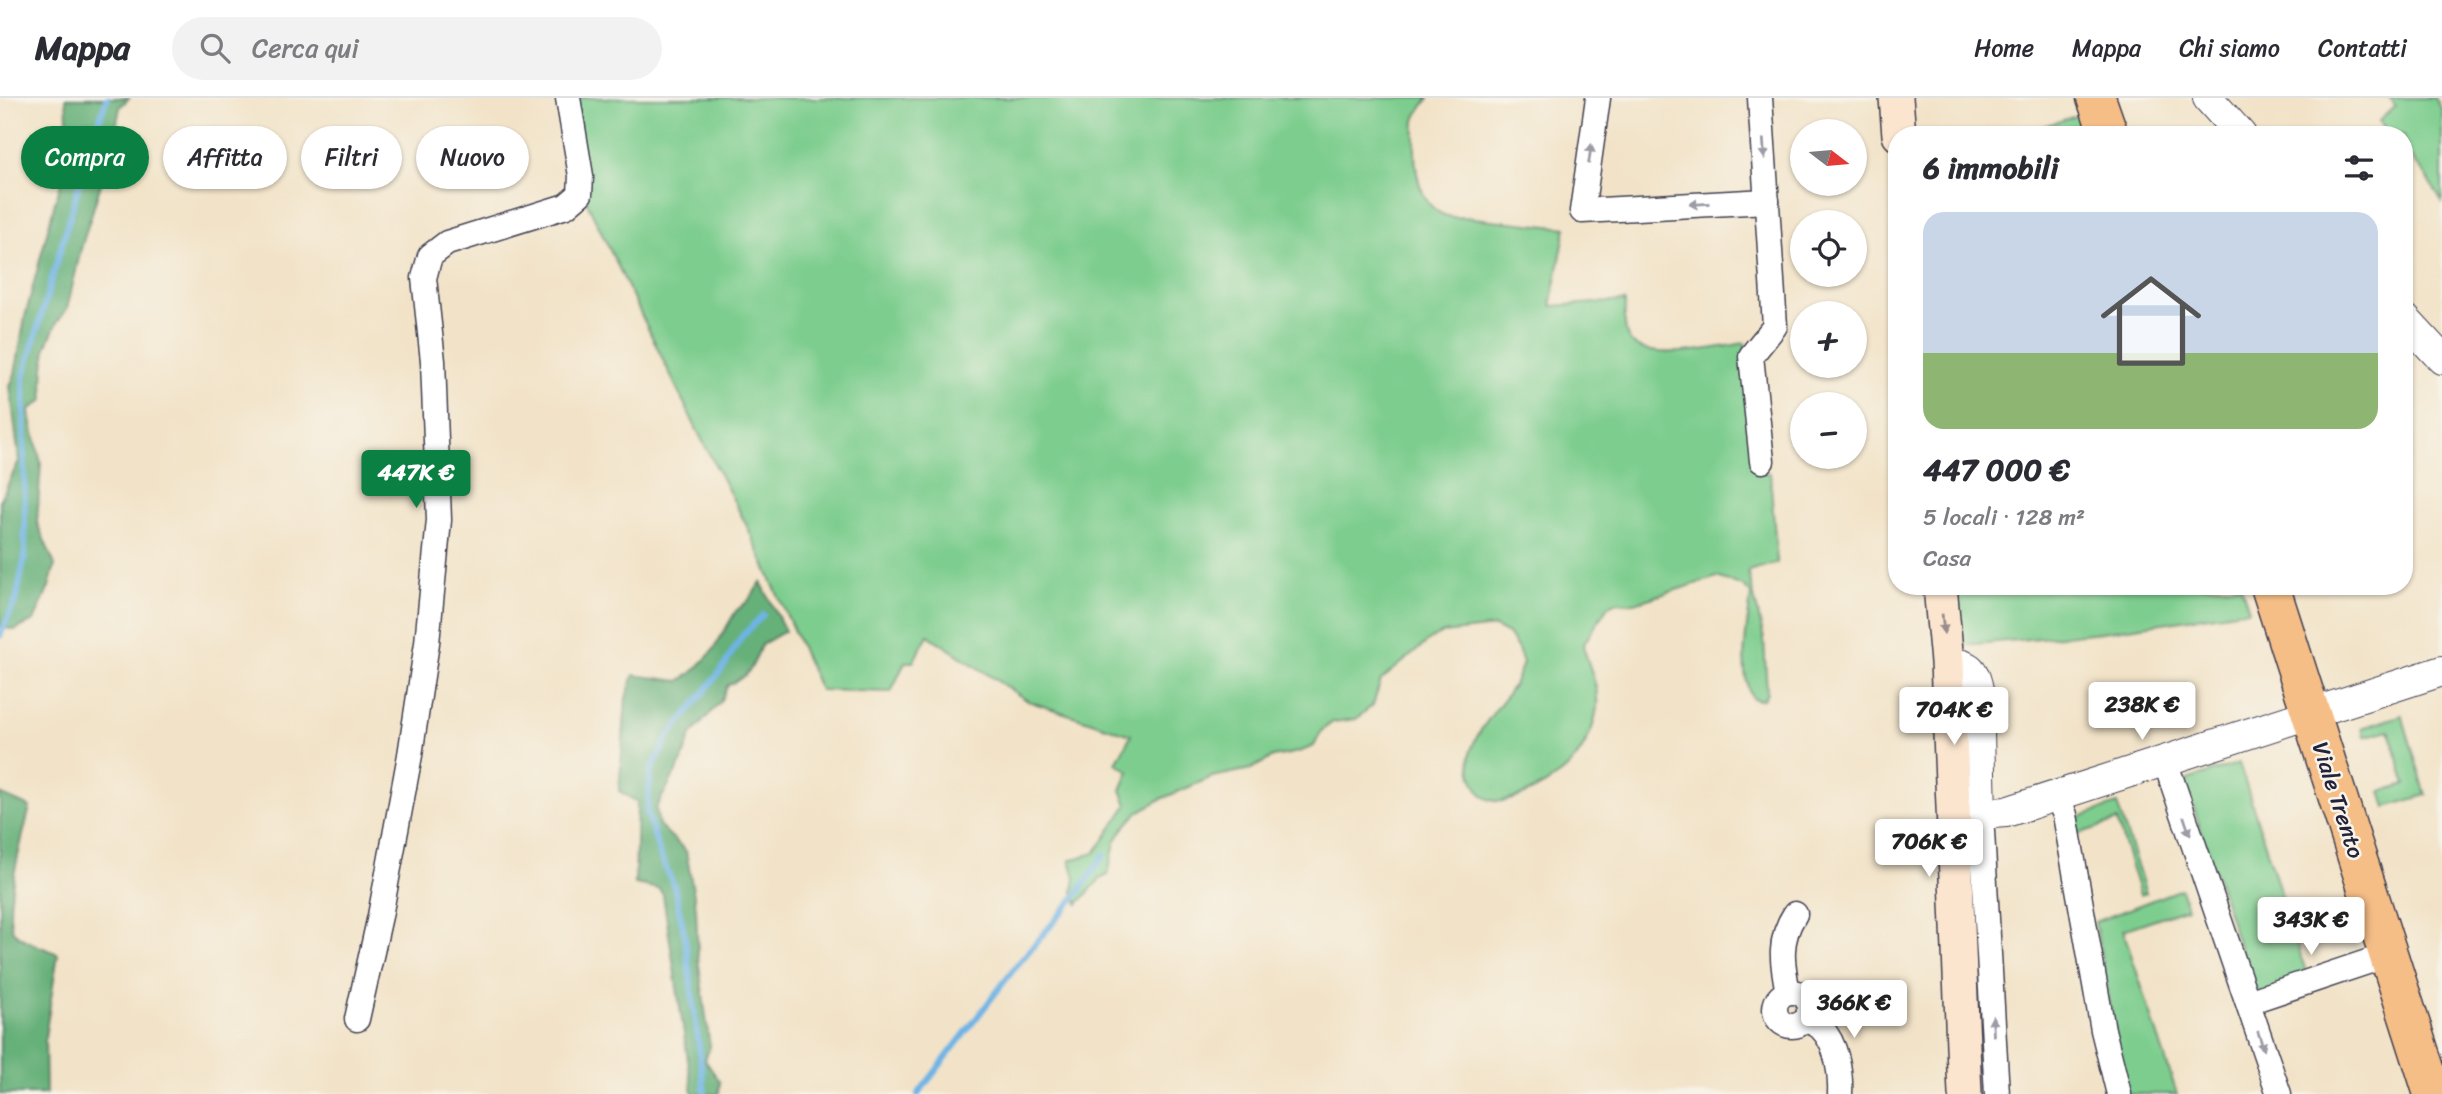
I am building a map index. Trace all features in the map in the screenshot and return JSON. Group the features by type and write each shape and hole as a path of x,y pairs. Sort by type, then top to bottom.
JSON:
{"main road":[{"path":"1896,98 1898,126"},
{"path":"2096,98 2106,126"},
{"path":"1941,595 1947,662 1965,1094"},
{"name":"Viale Trento","path":"2273,595 2433,1094"}],"street":[{"path":"357,1019 380,916 410,755 427,643 439,520 433,361 424,278 430,256 447,243 566,206 580,194 580,176 568,98"},
{"path":"1598,98 1582,211 1767,201"},
{"path":"1760,98 1775,326 1751,356 1762,461"},
{"path":"2208,98 2233,126"},
{"path":"2413,335 2442,359"},
{"path":"1947,662 1970,668 1978,690 1981,814 1997,1094"},
{"path":"1981,814 2006,812 2442,671"},
{"path":"2165,761 2279,1094"},
{"path":"2057,796 2065,815 2103,1030 2119,1094"},
{"path":"1795,914 1787,926 1782,947 1788,992 1776,1003 1777,1019 1786,1026 1792,1027 1806,1020 1821,1028 1832,1046 1841,1076 1840,1094"},
{"path":"2248,1002 2389,955"}],"green space":[{"path":"66,98 129,98 120,107 115,126 67,126"},
{"path":"577,98 1429,98 1415,123 1416,169 1423,194 1438,212 1450,217 1566,228 1551,306 1625,301 1625,326 1629,339 1637,347 1650,351 1683,352 1745,343 1757,473 1770,473 1777,563 1748,571 1764,639 1767,693 1763,699 1752,698 1745,673 1751,594 1743,586 1717,577 1635,603 1617,602 1608,606 1583,645 1595,683 1597,707 1594,723 1581,751 1565,770 1546,784 1522,796 1500,801 1491,800 1481,793 1475,783 1469,760 1470,753 1479,733 1514,684 1523,663 1508,634 1495,627 1443,633 1432,638 1381,680 1373,705 1356,719 1333,722 1322,730 1314,746 1273,757 1251,769 1212,777 1161,799 1137,813 1115,842 1108,875 1100,879 1078,904 1073,892 1075,877 1070,860 1095,853 1127,805 1121,790 1129,771 1116,763 1131,735 1028,701 928,635 913,662 905,662 891,692 820,690 749,530 698,432 583,194"},
{"path":"2389,98 2435,98 2442,111 2442,202 2426,175 2413,160 2413,126 2383,126 2379,121 2395,106"},
{"path":"2079,115 2082,126 2044,126"},
{"path":"59,189 99,189 82,245 67,309 57,322 46,347 44,400 29,410 41,463 37,523 55,565 49,587 34,621 15,630 0,627 0,501 19,461 10,386"},
{"path":"761,582 785,631 761,645 750,670 728,685 720,702 691,735 682,761 656,808 659,825 686,851 696,907 698,957 710,1047 705,1060 720,1082 719,1094 693,1094 663,895 659,889 635,884 637,802 619,791 626,698 634,675 679,681 694,671 712,652 736,611 748,601"},
{"path":"1951,595 2244,595 2249,610 2102,632 1954,646"},
{"path":"2402,715 2426,795 2386,807 2381,792 2406,784 2389,730 2364,737 2362,728"},
{"path":"2239,763 2308,978 2255,995 2185,781"},
{"path":"0,794 30,807 12,890 10,908 14,932 58,954 45,1037 46,1094 0,1094"},
{"path":"2117,804 2146,893 2140,895 2117,821 2075,835 2076,820 2079,817"},
{"path":"2181,889 2187,908 2123,930 2177,1094 2126,1094 2095,922"}],"waterway":[{"path":"0,636 16,600 25,557 24,376 88,153 107,98"},
{"path":"705,1094 685,937 674,886 660,855 647,812 651,771 667,739 723,668 742,636 763,615"},
{"path":"918,1094 1018,964 1075,897 1104,855"}]}
